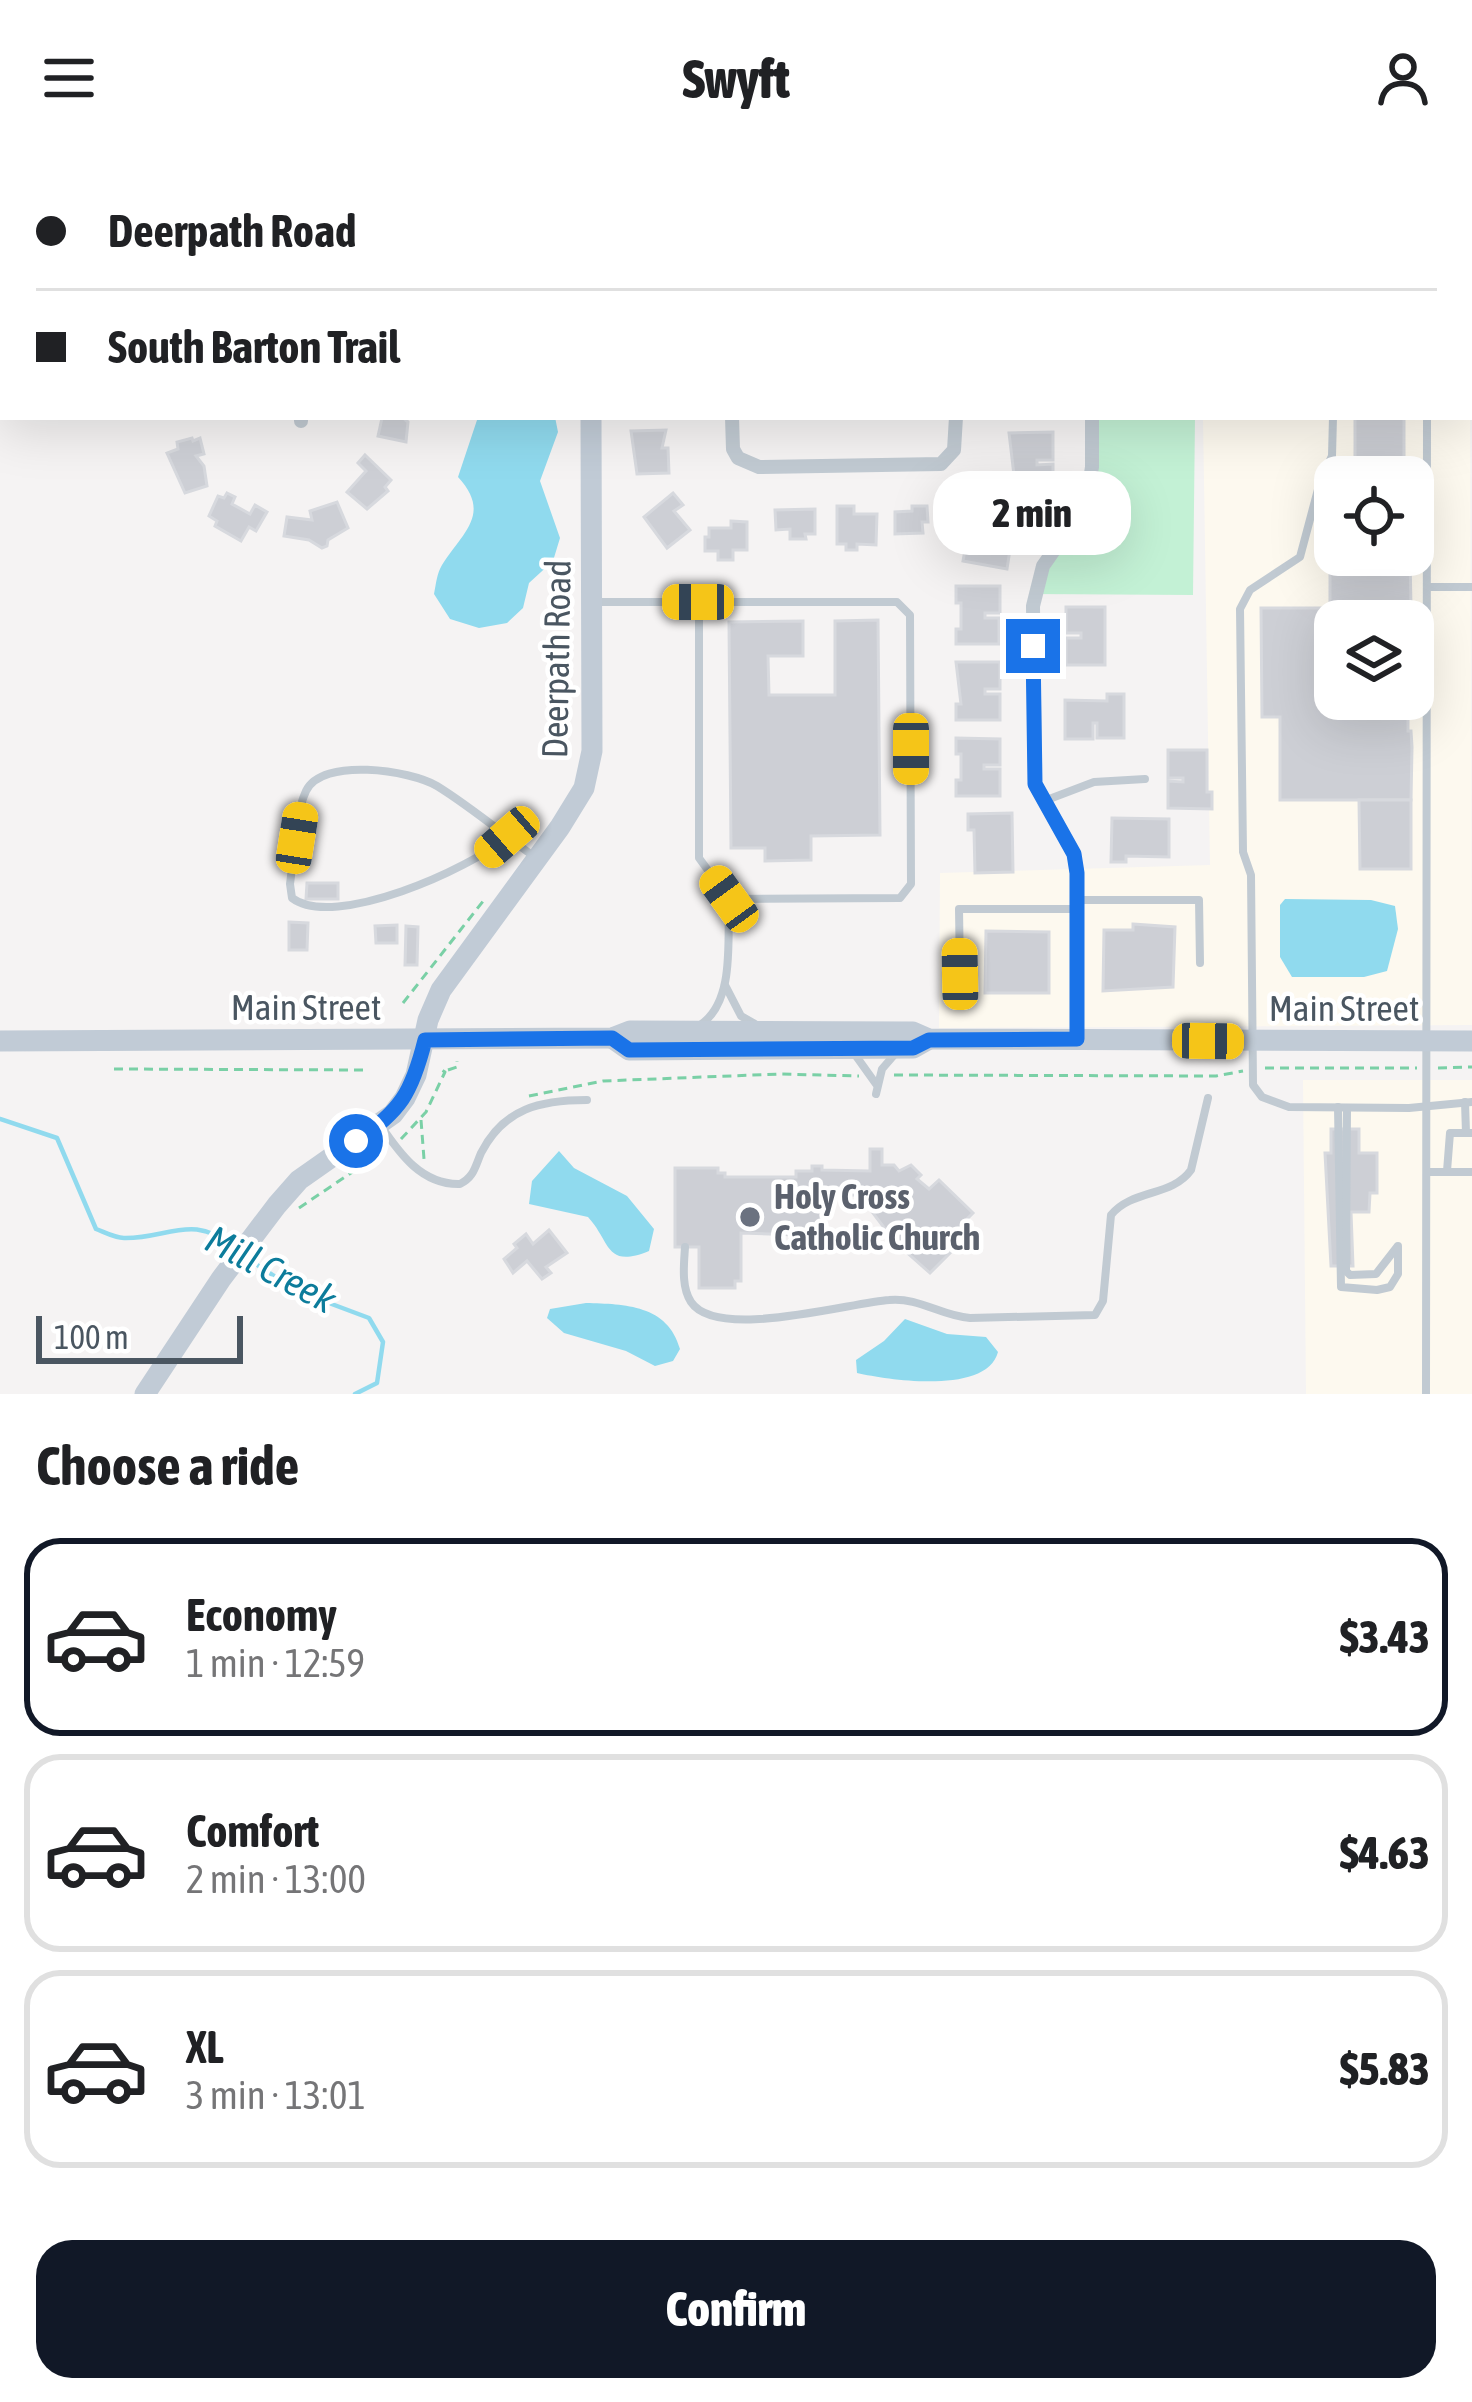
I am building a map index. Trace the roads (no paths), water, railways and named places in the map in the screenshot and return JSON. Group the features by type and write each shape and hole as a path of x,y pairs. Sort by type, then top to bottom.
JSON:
{"main road":[{"name":"Deerpath Road","path":"145,1394 221,1279 299,1180 380,1125 405,1098 441,990 584,788 592,752 592,420"},
{"name":"Main Street","path":"0,1041 612,1038 630,1031 913,1032 929,1040"},
{"name":"Main Street","path":"612,1038 629,1050 904,1048 929,1040 1472,1041"}],"street":[{"path":"732,420 738,458 759,467 930,466 949,458 956,440 956,420"},
{"path":"1077,1039 1074,854 1042,802 1033,765 1034,594 1043,566 1086,504 1092,420"}],"lane":[{"path":"1334,420 1332,456 1300,557 1250,590 1240,609 1243,852 1251,875 1253,1085 1275,1104 1343,1107 1469,1102 1469,1133 1450,1133 1447,1172"},
{"path":"1426,1394 1427,420"},
{"path":"1427,587 1472,587"},
{"path":"592,602 897,602 910,615 911,884 900,898 729,899"},
{"path":"674,1031 708,1019 716,1010 724,984 729,899 699,858 698,602"},
{"path":"507,837 462,868 398,893 322,909 304,907 292,898 304,794 315,778 342,770 382,771 432,783 507,837 537,859"},
{"path":"1042,802 1094,782 1144,779"},
{"path":"960,974 959,909 1199,900 1200,963"},
{"path":"724,984 741,1016 777,1031"},
{"path":"830,1048 858,1057 876,1089 887,1061 904,1048"},
{"path":"685,1247 685,1286 691,1303 705,1315 723,1319 806,1314 892,1299 910,1300 954,1317 1095,1315 1102,1301 1111,1215 1130,1199 1184,1180 1191,1170 1208,1098"},
{"path":"380,1125 416,1169 445,1184 460,1184 473,1174 488,1143 520,1109 552,1100 587,1100"},
{"path":"1343,1107 1346,1271 1351,1276 1376,1274 1398,1246 1398,1274 1390,1286 1377,1290 1341,1287 1343,1107"},
{"path":"1427,1172 1472,1172"}],"water":[{"path":"477,420 556,420 558,432 540,481 560,538 553,561 529,583 523,608 507,623 479,628 450,619 434,594 440,568 471,522 473,502 458,477"},
{"path":"1285,899 1371,900 1395,906 1398,929 1387,971 1364,977 1292,977 1280,957 1280,905"},
{"path":"559,1151 574,1168 627,1196 654,1229 649,1251 616,1255 588,1217 529,1204 532,1181"},
{"path":"586,1303 630,1306 655,1315 666,1323 680,1349 673,1361 655,1366 626,1351 564,1333 547,1318 550,1309"},
{"path":"905,1319 947,1334 986,1337 998,1352 990,1365 958,1379 915,1381 857,1373 856,1360"}],"waterway":[{"name":"Mill Creek","path":"0,1119 57,1138 96,1229 124,1238 193,1229 220,1237 235,1248"},
{"name":"Mill Creek","path":"248,1259 297,1291 369,1318 383,1342 377,1383 355,1394"}],"place":[{"name":"Holy Cross Catholic Church","path":"750,1217"}]}
